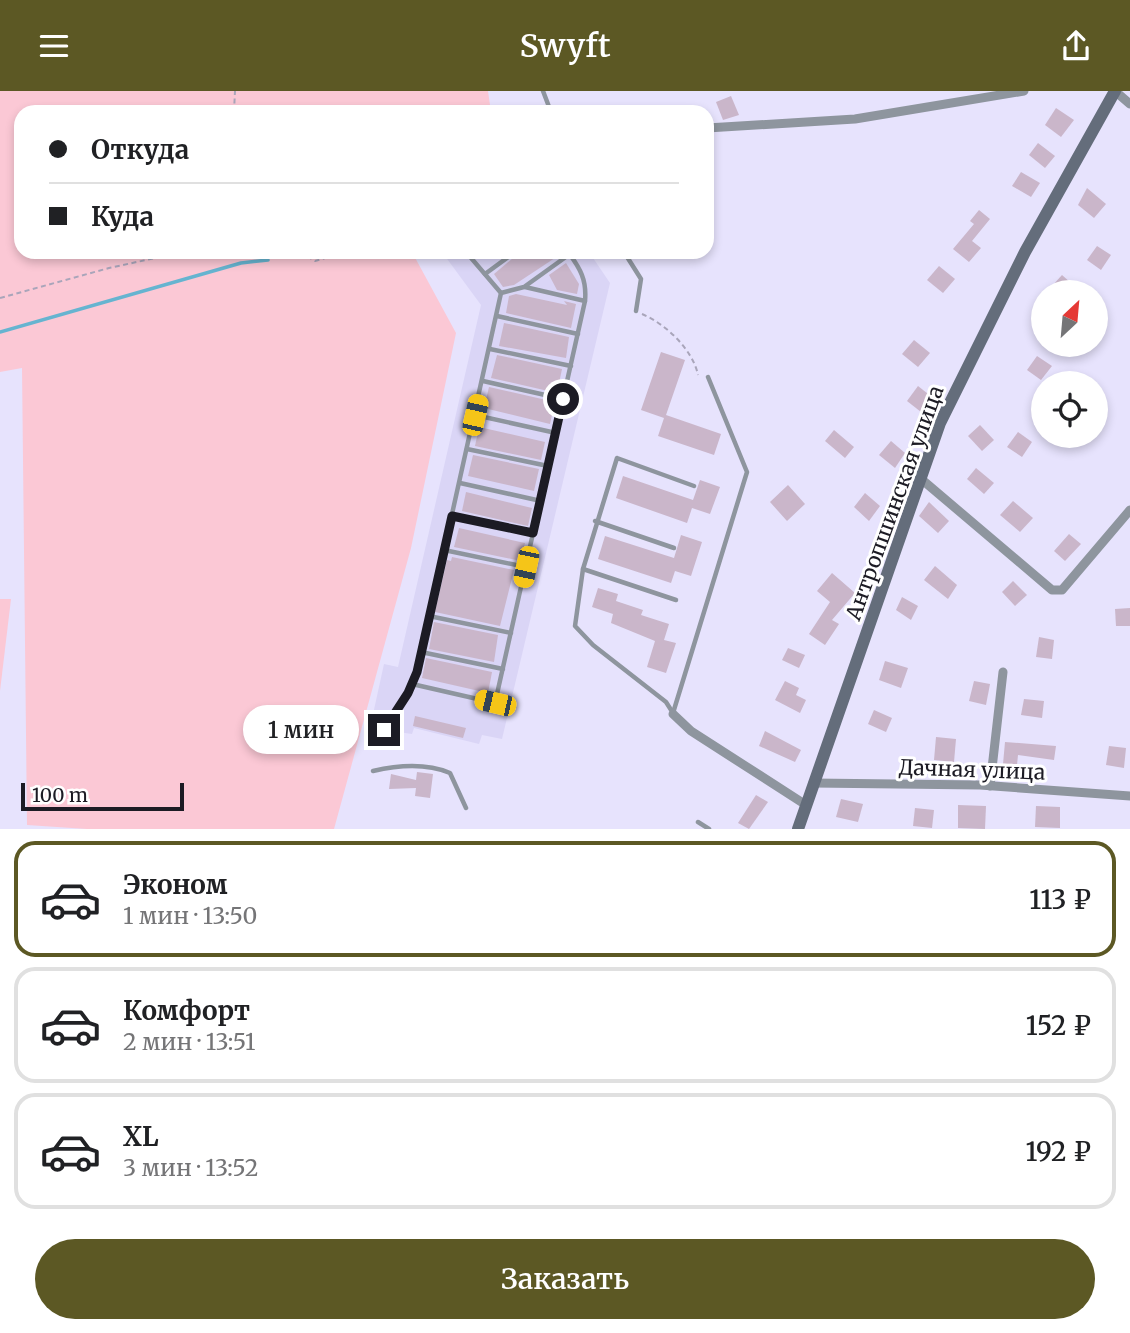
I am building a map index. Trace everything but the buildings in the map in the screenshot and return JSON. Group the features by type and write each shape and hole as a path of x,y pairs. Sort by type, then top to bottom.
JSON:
{"street":[{"path":"714,128 855,119 1024,91"},
{"path":"1115,91 1130,104"},
{"name":"Антропшинская улица","path":"798,829 940,423 1019,264 1115,91"},
{"path":"920,478 1052,590 1062,590 1130,510"},
{"path":"990,786 1003,672"},
{"path":"673,714 691,731 806,805"},
{"name":"Дачная улица","path":"813,783 990,786 1130,796"}],"lane":[{"path":"384,730 412,684 421,652 497,316 501,293 473,259"},
{"path":"485,274 505,259"},
{"path":"501,293 524,287 561,259"},
{"path":"412,684 495,703 585,301 586,288 582,271 573,259"},
{"path":"628,259 641,279 636,311"},
{"path":"524,287 585,301"},
{"path":"497,316 578,334"},
{"path":"490,349 571,366"},
{"path":"673,714 747,472 708,377"},
{"path":"483,381 563,399"},
{"path":"475,415 556,433"},
{"path":"467,449 548,466"},
{"path":"673,714 666,702 593,645 575,627 583,569 595,521 617,458 694,486"},
{"path":"460,483 541,501"},
{"path":"452,516 533,533"},
{"path":"595,521 674,548"},
{"path":"444,550 526,567"},
{"path":"583,569 676,600"},
{"path":"429,616 511,633"},
{"path":"421,652 503,669"},
{"path":"373,771 391,767 435,767 450,773 466,808"},
{"path":"698,822 709,829"}],"path":[{"path":"0,299 151,259"},
{"path":"636,311 658,320 674,335 696,365 698,375"}],"shaded area":[{"path":"0,91 488,91 490,105 14,105 14,259 416,259 456,333 411,548 334,829 87,829 27,825 22,368 0,372"},
{"path":"447,259 594,259 610,283 502,739 482,735 479,744 414,728 412,734 370,728 384,664 398,667 481,305"},
{"path":"0,599 11,599 0,691"}],"waterway":[{"path":"0,332 241,263 268,260"}],"route":[{"path":"384,730 393,713 402,704 417,672 452,516 533,533 563,399"}]}
